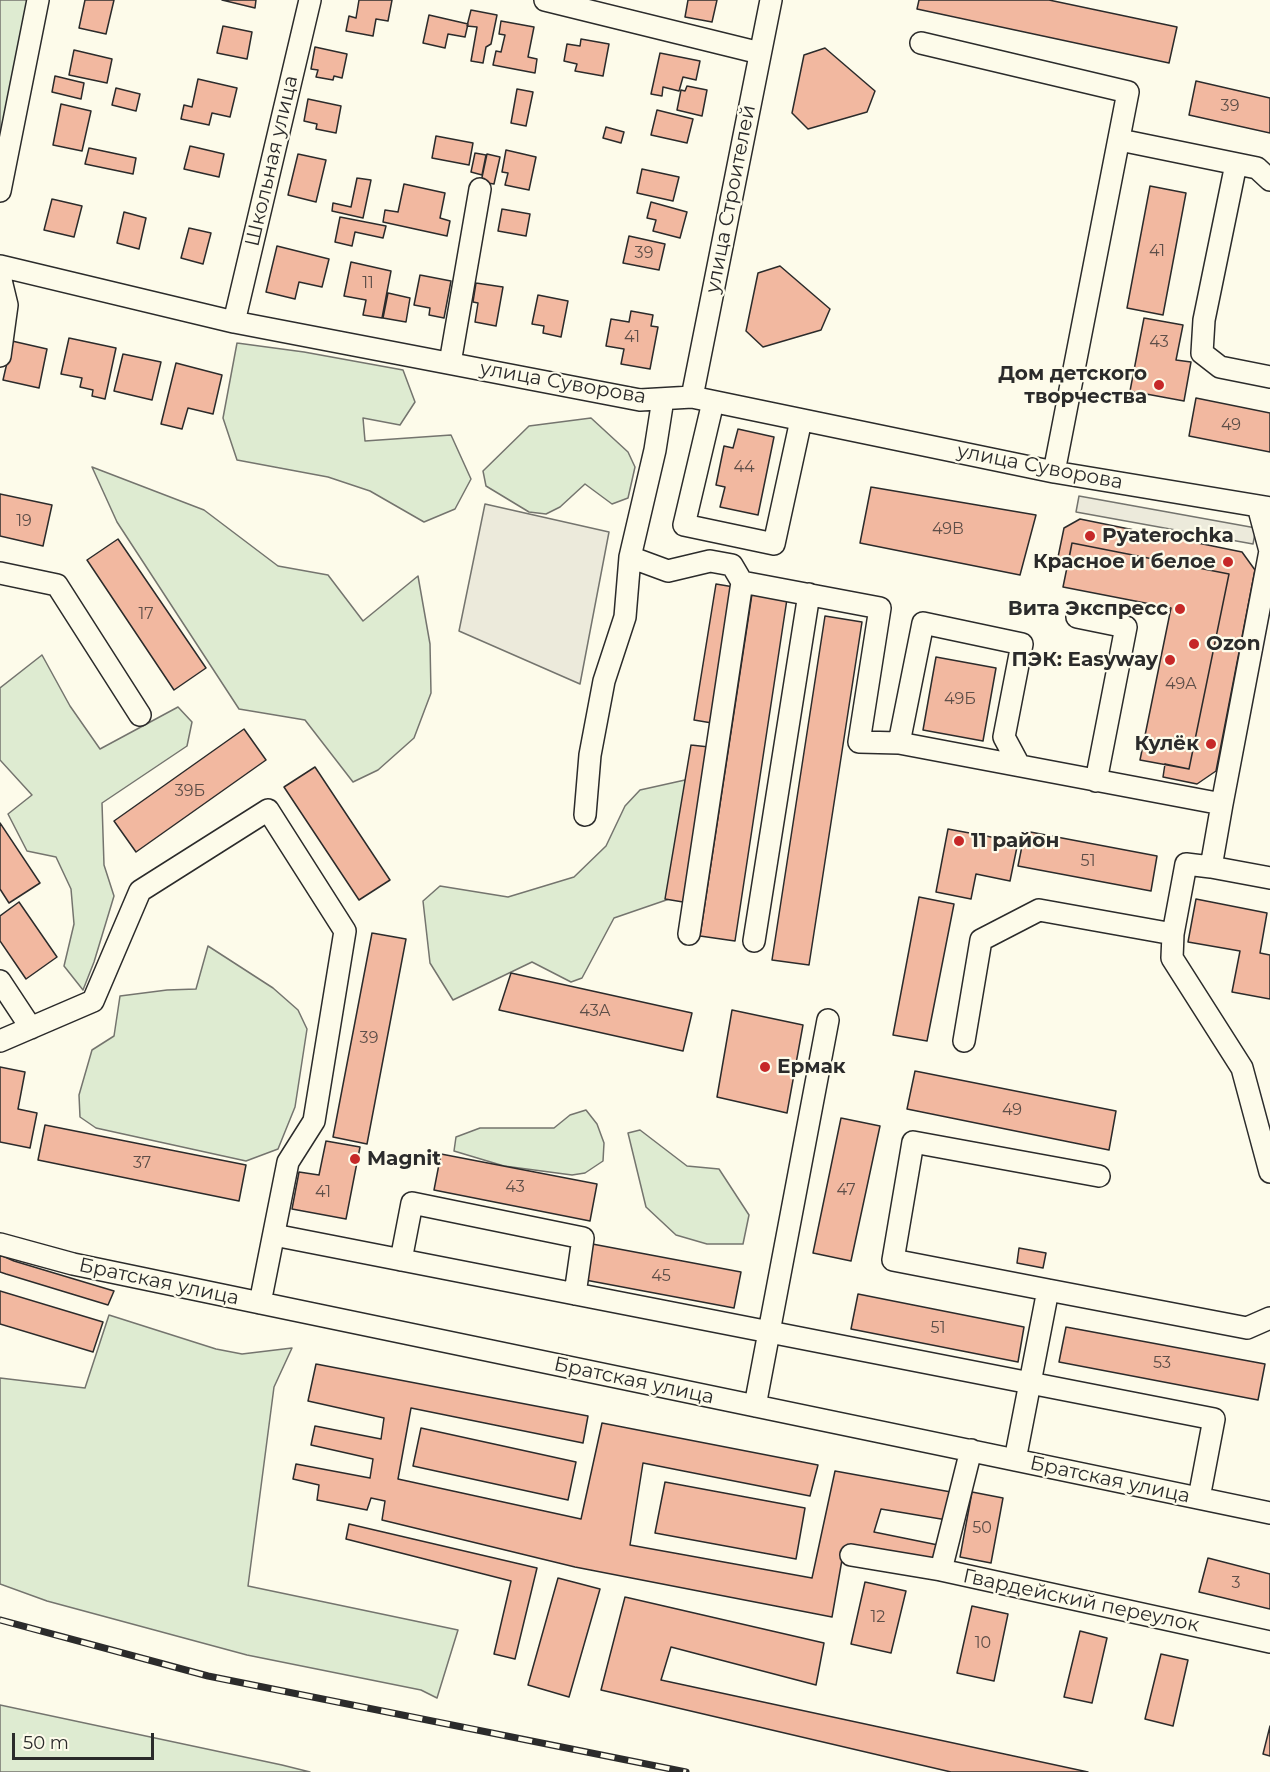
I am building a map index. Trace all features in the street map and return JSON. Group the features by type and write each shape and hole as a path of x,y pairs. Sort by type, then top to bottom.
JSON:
{"street":[{"path":"0,191 38,0"},
{"name":"Школьная улица","path":"234,322 310,0"},
{"path":"545,0 760,53"},
{"name":"улица Строителей","path":"692,398 771,0"},
{"path":"921,43 1128,92 1054,472"},
{"path":"1120,140 1257,168 1270,180"},
{"path":"1236,164 1204,320 1202,353 1220,367 1270,377"},
{"path":"450,363 480,189"},
{"name":"улица Суворова","path":"0,266 234,322 640,400 692,398 1054,472 1264,507"},
{"path":"0,276 7,305 0,356"},
{"path":"585,815 590,755 604,681 625,617 630,557 655,450 663,399"},
{"path":"713,402 684,525 774,543 801,420"},
{"path":"1211,867 1270,551 1264,507"},
{"path":"630,557 668,571 710,561 732,565 742,582 689,934"},
{"path":"0,573 57,585 140,715"},
{"path":"742,582 880,608 859,742 899,742 1222,804"},
{"path":"753,941 809,594"},
{"path":"1077,617 1125,627 1096,781"},
{"path":"899,742 923,623 1022,644 1004,737 1019,765"},
{"path":"0,1041 93,1001 140,891 268,810 345,931 314,1121 288,1162 260,1303"},
{"path":"1270,878 1186,864 1173,934 1172,958 1242,1068 1270,1172"},
{"path":"964,1041 981,940 1039,910 1173,934"},
{"path":"0,981 31,1028"},
{"path":"755,1406 828,1020"},
{"path":"1099,1176 912,1142 893,1260 1247,1328 1270,1318"},
{"path":"401,1260 412,1203 583,1238 575,1294"},
{"path":"274,1235 1214,1419 1199,1498"},
{"name":"Братская улица","path":"0,1244 73,1264 1270,1513"},
{"path":"1015,1460 1028,1383 1048,1290"},
{"name":"Гвардейский переулок","path":"971,1450 941,1570 1270,1642"},
{"path":"851,1555 941,1570"}],"green space":[{"path":"0,0 30,0 0,149"},
{"path":"237,343 304,352 403,370 415,402 400,425 363,418 365,441 451,435 471,479 455,509 424,522 370,491 328,477 237,460 223,418"},
{"path":"591,418 628,452 635,467 628,498 612,504 585,484 560,507 546,514 529,512 486,486 483,471 529,426"},
{"path":"92,467 204,510 278,566 328,575 363,621 418,576 430,644 431,693 414,738 378,770 353,782 305,720 239,709 117,522"},
{"path":"42,655 70,706 100,749 178,707 192,722 187,746 102,803 104,865 114,896 83,990 64,966 74,924 71,889 56,857 27,851 8,814 32,795 0,760 0,688"},
{"path":"685,780 678,896 614,918 582,978 571,982 532,962 453,1000 430,963 423,901 440,886 508,897 574,877 606,846 625,806 640,790"},
{"path":"208,946 273,988 298,1010 307,1029 295,1107 278,1149 246,1161 96,1128 80,1117 79,1095 92,1050 114,1036 120,996 196,989"},
{"path":"586,1110 597,1124 604,1143 603,1161 585,1173 572,1175 504,1166 454,1151 456,1137 480,1128 554,1128 570,1115"},
{"path":"640,1130 687,1166 719,1169 749,1215 743,1244 707,1244 676,1235 646,1207 628,1133"},
{"path":"109,1315 216,1349 242,1354 292,1348 274,1387 248,1586 458,1630 437,1698 421,1690 247,1655 47,1601 0,1584 0,1378 85,1388"},
{"path":"0,1705 282,1765 310,1772 0,1772"}],"shaded area":[{"path":"1079,496 1256,528 1253,544 1076,512"},
{"path":"485,504 609,532 580,684 459,631"}],"building":[{"path":"85,0 114,0 106,34 79,28"},
{"path":"222,0 256,0 255,8"},
{"path":"359,0 392,0 388,21 376,19 373,36 346,31 349,16 356,18"},
{"path":"688,0 717,0 712,22 685,17"},
{"path":"919,0 1049,0 1177,27 1169,63 917,9"},
{"path":"471,10 497,15 491,44 486,47 483,63 471,61 477,27 467,26"},
{"path":"429,15 468,24 465,37 448,34 445,48 423,43"},
{"path":"501,21 534,27 528,57 537,59 535,73 493,65 496,51 501,52 505,35 499,34"},
{"path":"223,26 252,32 247,59 217,53"},
{"path":"581,39 609,44 603,76 575,71 577,64 564,61 567,44 580,46"},
{"path":"315,47 347,54 342,78 334,76 333,80 316,77 318,70 311,69"},
{"path":"825,48 875,91 867,112 808,129 792,113 804,55"},
{"path":"74,50 112,59 107,83 69,75"},
{"path":"660,53 700,61 696,80 683,77 679,91 663,87 662,96 651,94"},
{"path":"55,76 84,83 81,99 52,92"},
{"path":"198,79 237,88 230,117 212,113 209,125 181,119 184,105 192,107"},
{"path":"1196,81 1270,98 1270,133 1189,115"},
{"path":"687,86 707,90 702,116 677,110 681,90 685,91"},
{"path":"116,88 140,94 136,111 112,105"},
{"path":"517,89 533,92 526,126 511,123"},
{"path":"308,99 341,106 336,133 316,129 317,124 304,121"},
{"path":"61,104 91,111 82,151 53,145"},
{"path":"657,110 693,119 687,143 651,135"},
{"path":"606,127 624,132 621,143 603,138"},
{"path":"436,136 473,143 469,165 432,158"},
{"path":"190,146 224,154 219,177 184,169"},
{"path":"89,148 136,158 133,174 85,164"},
{"path":"506,150 536,157 529,190 505,185 508,173 502,172"},
{"path":"475,153 486,155 482,175 471,172"},
{"path":"298,154 326,160 316,202 288,195"},
{"path":"487,154 500,157 494,184 481,182"},
{"path":"642,169 679,177 673,201 637,193"},
{"path":"357,178 371,180 363,218 332,211 333,203 351,207"},
{"path":"404,184 445,193 440,218 450,221 447,236 383,222 385,210 398,212"},
{"path":"1150,186 1186,193 1163,315 1127,308"},
{"path":"52,199 82,206 74,237 44,230"},
{"path":"651,202 687,212 680,238 653,231 656,220 647,218"},
{"path":"502,209 530,214 526,236 498,231"},
{"path":"124,212 146,218 139,249 117,243"},
{"path":"340,217 386,226 383,238 355,232 352,246 335,242"},
{"path":"189,228 211,233 203,264 181,258"},
{"path":"629,236 665,244 659,270 623,263"},
{"path":"277,246 329,259 322,287 299,282 295,299 266,292"},
{"path":"351,262 391,271 382,318 363,315 366,300 344,296"},
{"path":"780,266 830,309 821,330 763,347 746,331 758,273"},
{"path":"420,275 451,281 444,318 429,315 430,308 414,305"},
{"path":"476,283 503,287 496,326 475,322 478,303 473,302"},
{"path":"388,293 410,298 406,322 383,318"},
{"path":"538,295 568,301 561,337 543,333 544,326 532,324"},
{"path":"631,311 653,315 651,326 658,327 650,369 621,364 624,349 606,346 611,319 629,322"},
{"path":"1144,318 1183,325 1176,360 1191,362 1184,401 1130,391"},
{"path":"69,338 116,348 105,399 92,396 93,390 80,387 82,378 61,374"},
{"path":"12,341 47,349 39,388 3,380"},
{"path":"123,354 161,362 152,400 114,391"},
{"path":"176,363 222,375 213,414 188,408 182,429 161,424"},
{"path":"1196,398 1270,413 1270,452 1189,436"},
{"path":"738,429 774,437 758,515 720,507 725,487 716,485 724,446 733,448"},
{"path":"871,487 1036,515 1020,575 860,543"},
{"path":"0,494 52,505 43,546 0,536"},
{"path":"1080,519 1242,552 1255,570 1216,771 1197,784 1163,777 1165,764 1189,769 1229,574 1072,543 1068,564 1057,562 1064,528"},
{"path":"118,539 206,668 174,690 87,560"},
{"path":"1072,543 1229,574 1189,769 1140,760 1171,608 1063,587"},
{"path":"716,584 734,587 712,723 694,720"},
{"path":"752,594 787,599 735,941 700,936"},
{"path":"825,616 862,622 809,965 772,960"},
{"path":"936,657 996,668 983,741 923,730"},
{"path":"244,729 266,760 136,852 114,821"},
{"path":"691,745 709,747 683,902 665,899"},
{"path":"315,767 390,880 359,900 284,787"},
{"path":"0,823 40,883 9,903 0,889"},
{"path":"948,829 1018,842 1010,881 976,874 971,899 936,892"},
{"path":"1025,831 1157,856 1151,891 1018,866"},
{"path":"919,897 954,904 927,1041 893,1035"},
{"path":"1196,899 1267,913 1260,953 1270,955 1270,999 1232,992 1240,951 1188,942"},
{"path":"19,902 57,957 26,979 0,941 0,916"},
{"path":"372,933 406,939 367,1144 333,1137"},
{"path":"511,973 692,1013 683,1051 499,1010"},
{"path":"732,1010 803,1025 787,1113 717,1097"},
{"path":"0,1067 25,1072 18,1109 37,1113 30,1148 0,1142"},
{"path":"915,1071 1116,1111 1109,1150 907,1109"},
{"path":"841,1118 880,1126 851,1261 813,1253"},
{"path":"45,1125 246,1165 239,1201 38,1160"},
{"path":"326,1141 360,1147 346,1219 292,1209 299,1172 319,1175"},
{"path":"441,1154 597,1184 590,1221 434,1190"},
{"path":"587,1243 741,1272 734,1308 580,1279"},
{"path":"1019,1248 1046,1253 1043,1268 1017,1263"},
{"path":"0,1255 114,1291 108,1305 6,1274 0,1272"},
{"path":"0,1291 103,1322 93,1352 0,1324"},
{"path":"858,1294 1024,1327 1018,1362 851,1329"},
{"path":"1066,1327 1265,1364 1258,1400 1059,1362"},
{"path":"316,1364 588,1416 583,1443 411,1408 398,1479 581,1519 602,1423 818,1465 810,1496 643,1463 630,1545 812,1578 835,1471 951,1492 947,1520 881,1509 874,1532 938,1545 931,1570 843,1554 832,1617 575,1567 382,1520 385,1501 371,1498 367,1510 317,1500 319,1485 293,1479 296,1464 370,1478 373,1459 311,1445 315,1426 381,1439 384,1418 308,1401"},
{"path":"421,1428 576,1462 568,1500 413,1466"},
{"path":"665,1482 805,1508 796,1559 655,1533"},
{"path":"972,1492 1003,1498 991,1563 960,1557"},
{"path":"349,1524 537,1568 515,1659 494,1654 511,1581 346,1539"},
{"path":"1208,1558 1270,1574 1270,1609 1199,1592"},
{"path":"558,1578 600,1589 569,1697 528,1685"},
{"path":"865,1582 906,1591 891,1653 851,1644"},
{"path":"625,1597 824,1643 816,1685 671,1647 661,1680 1088,1772 951,1772 601,1690"},
{"path":"972,1606 1008,1614 994,1681 957,1673"},
{"path":"1080,1631 1107,1638 1092,1703 1064,1697"},
{"path":"1161,1654 1188,1660 1173,1726 1145,1719"},
{"path":"1270,1726 1270,1756 1263,1754"}],"railway":[{"path":"0,1620 208,1676 686,1772"}],"place":[{"name":"Дом детского творчества","path":"1159,385"},
{"name":"Pyaterochka","path":"1090,536"},
{"name":"Красное и белое","path":"1228,562"},
{"name":"Вита Экспресс","path":"1180,609"},
{"name":"Ozon","path":"1194,644"},
{"name":"ПЭК: Easyway","path":"1170,660"},
{"name":"Кулёк","path":"1211,744"},
{"name":"11 район","path":"959,841"},
{"name":"Ермак","path":"765,1067"},
{"name":"Magnit","path":"355,1159"}]}
